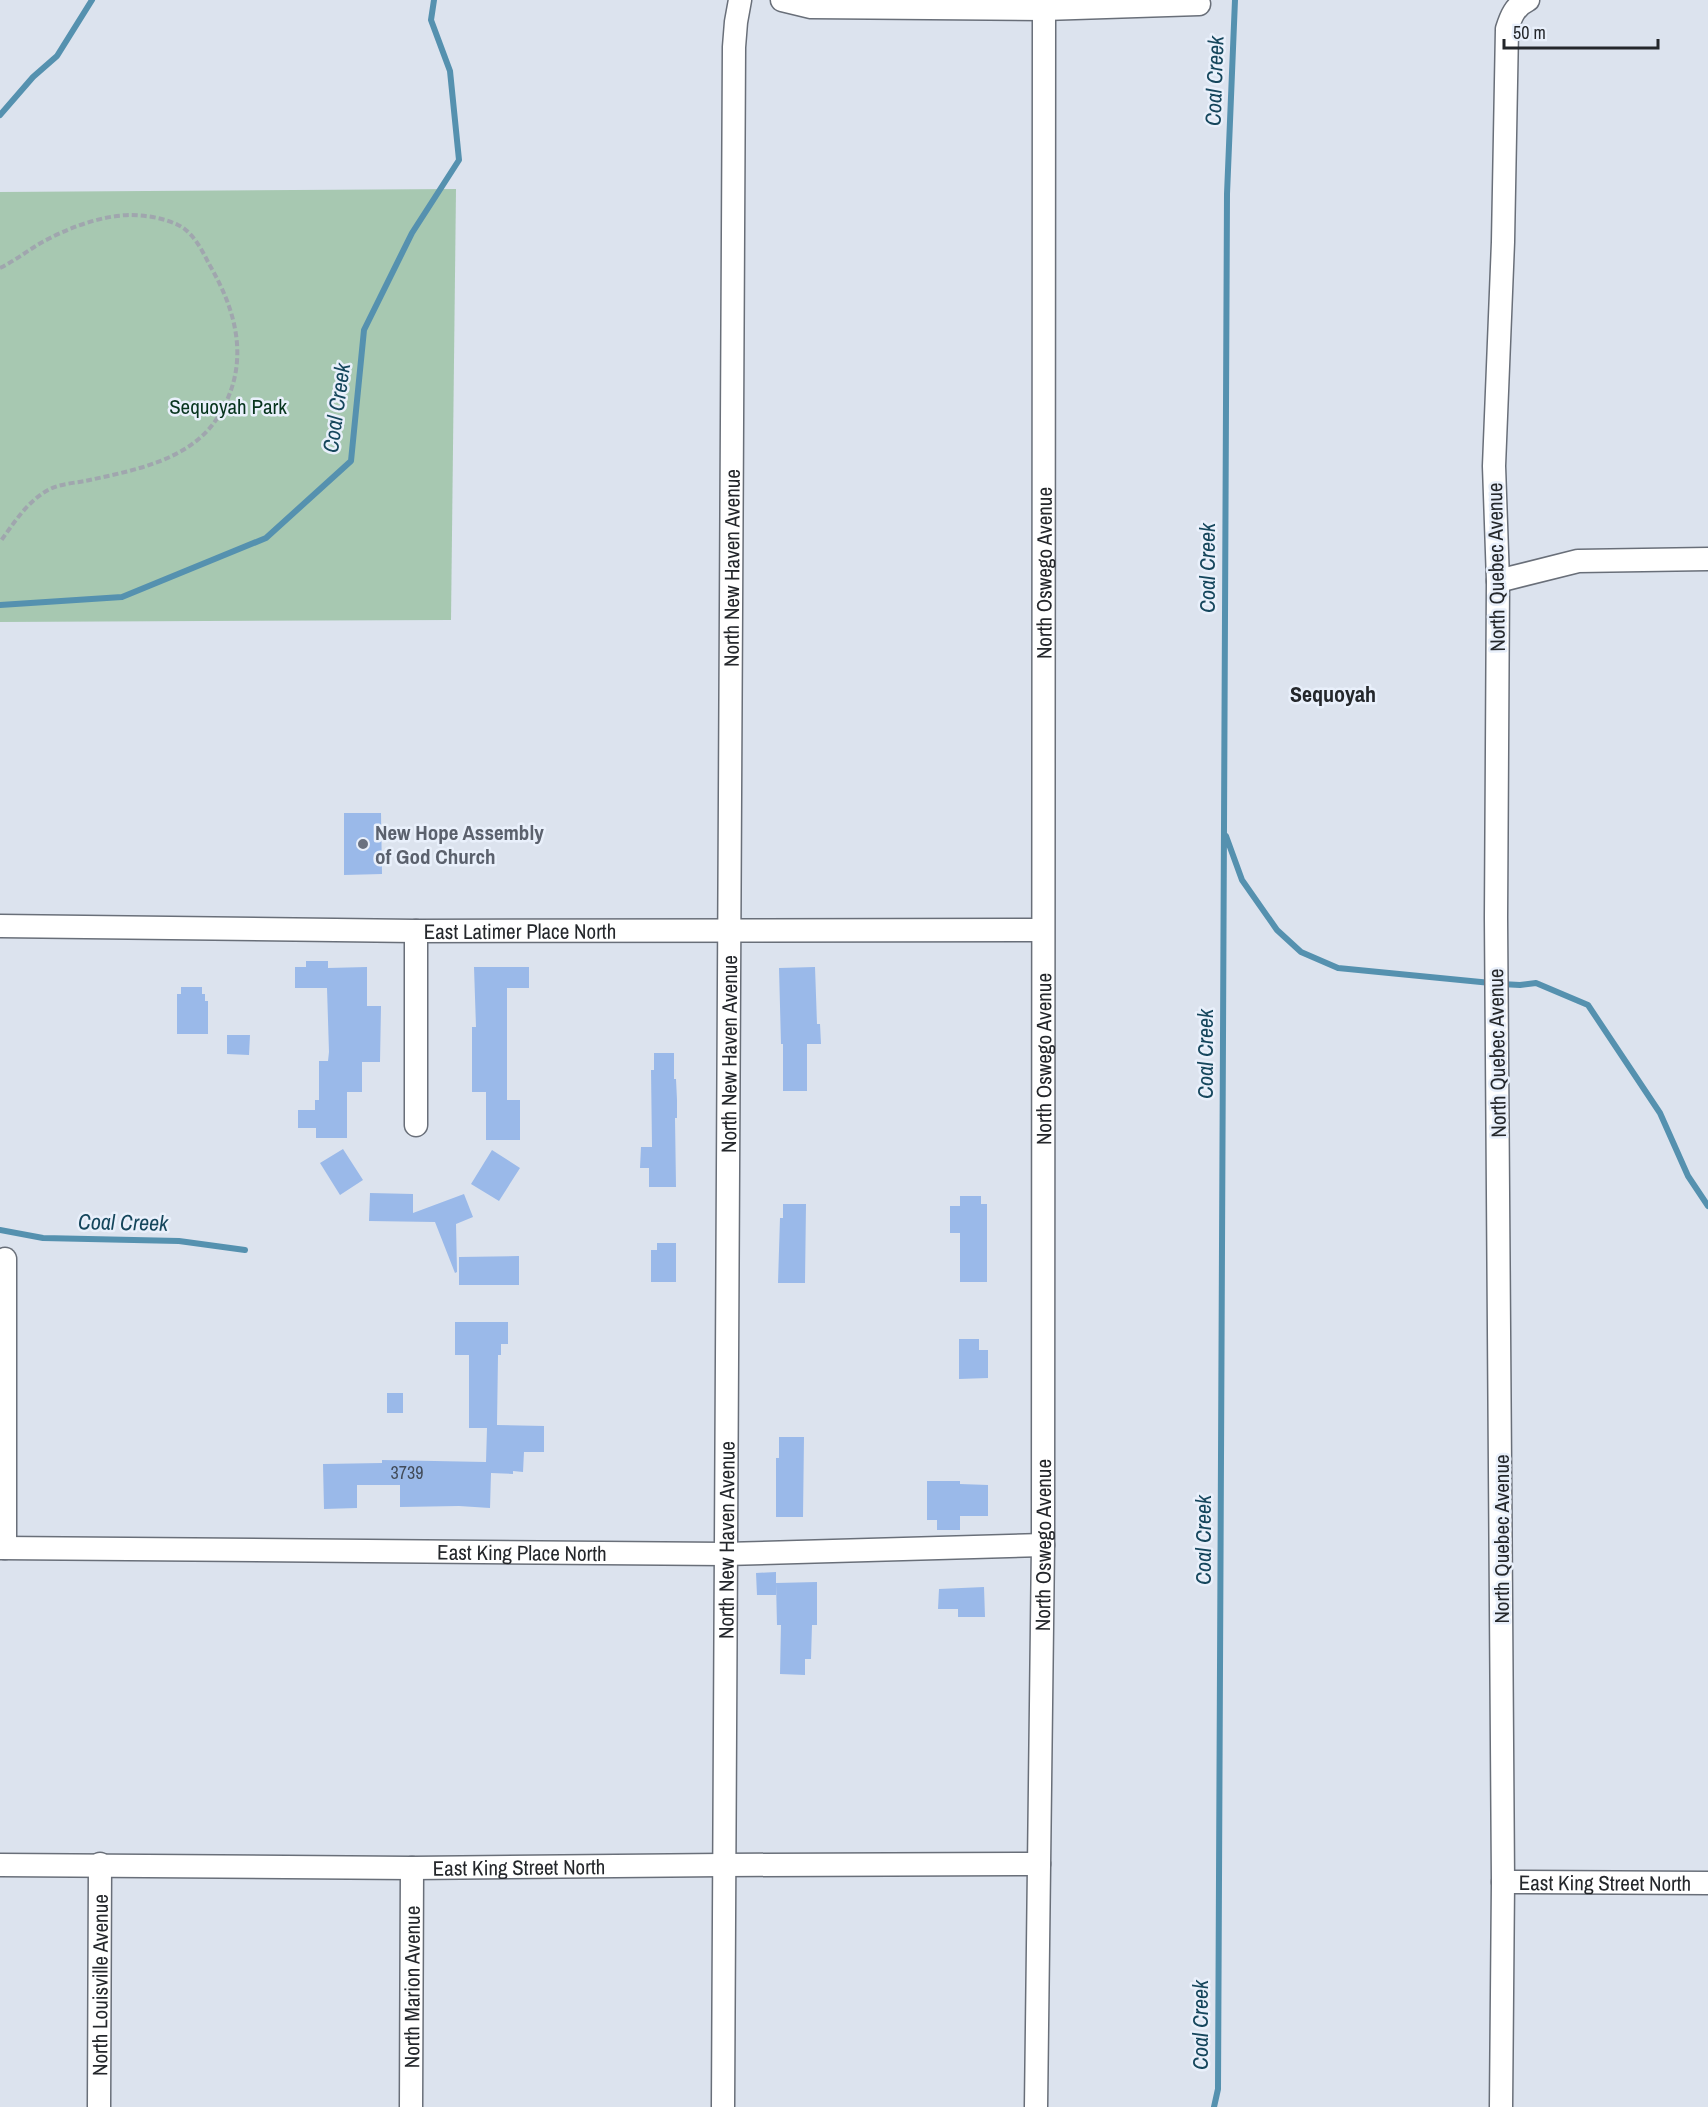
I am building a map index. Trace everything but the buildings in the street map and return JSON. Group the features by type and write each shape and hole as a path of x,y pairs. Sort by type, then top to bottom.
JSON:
{"street":[{"name":"North New Haven Avenue","path":"723,2107 734,47 740,0"},
{"path":"782,0 811,7 1044,9 1199,4"},
{"name":"North Quebec Avenue","path":"1501,2107 1503,1882 1496,918 1498,581 1494,466 1503,242 1507,29 1511,15 1525,2"},
{"name":"North Oswego Avenue","path":"1036,2107 1043,1545 1044,9"},
{"path":"1498,581 1578,561 1708,559"},
{"name":"East Latimer Place North","path":"0,926 416,931 1042,930"},
{"path":"416,931 416,1125"},
{"path":"2,1548 5,1259"},
{"name":"East King Place North","path":"2,1548 725,1554 1043,1545"},
{"name":"North Louisville Avenue","path":"99,2107 100,1864"},
{"name":"East King Street North","path":"0,1865 412,1868 1039,1864"},
{"name":"North Marion Avenue","path":"411,2107 412,1868"},
{"name":"East King Street North","path":"1503,1882 1708,1883"}],"path":[{"path":"0,268 42,242 82,224 129,215 158,218 180,226 198,244 222,285 233,315 238,338 232,388 222,412 208,429 188,447 148,466 50,489 29,505 0,542"}],"green space":[{"name":"Sequoyah Park","path":"456,189 451,620 0,622 0,192"}],"waterway":[{"path":"0,115 33,77 57,56 92,0"},
{"name":"Coal Creek","path":"0,605 122,597 266,538 351,461 364,330 412,233 459,160 450,71 431,20 434,0"},
{"name":"Coal Creek","path":"1214,2107 1218,2089 1227,194 1235,0"},
{"path":"1226,836 1242,880 1277,930 1301,952 1338,968 1491,983"},
{"path":"1501,984 1536,983 1588,1005 1660,1113 1688,1176 1708,1206"},
{"name":"Coal Creek","path":"0,1230 43,1238 179,1241 245,1250"}],"place":[{"name":"New Hope Assembly of God Church","path":"363,844"}],"district":[{"name":"Sequoyah","path":"1333,694"}]}
